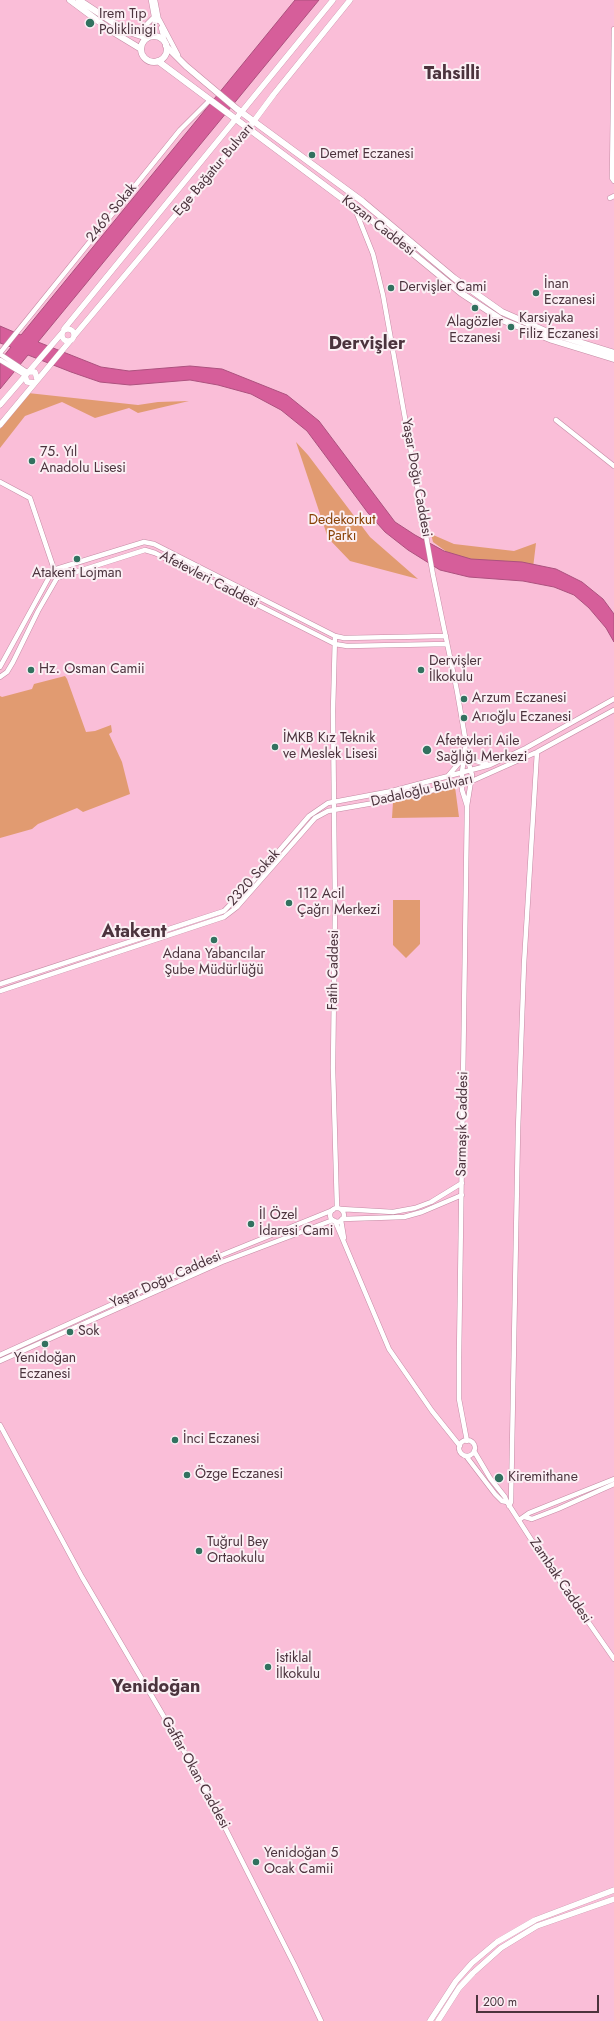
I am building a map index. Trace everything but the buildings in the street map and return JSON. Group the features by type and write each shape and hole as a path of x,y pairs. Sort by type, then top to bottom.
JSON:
{"highway":[{"path":"70,0 113,32 141,49"},
{"path":"79,0 126,31 147,38 161,38 166,46 166,53 158,61 147,60 143,56 141,49 147,38"},
{"name":"Kozan Caddesi","path":"166,46 186,66 217,92 362,202 454,278 502,312 550,333 614,353"},
{"name":"Kozan Caddesi","path":"158,61 357,209 461,293 502,320 552,340 614,359"},
{"path":"357,209 362,210 362,202"}],"main road":[{"path":"151,0 166,46"},
{"path":"147,38 151,35 154,28 156,18 155,0"},
{"name":"Ege Bağatur Bulvarı","path":"0,405 23,372 34,364 63,331 233,117 334,0"},
{"name":"Ege Bağatur Bulvarı","path":"0,425 255,121 274,94 350,0"},
{"path":"126,31 142,29 156,18"},
{"path":"156,18 186,66"},
{"path":"614,29 612,178 614,181"},
{"name":"2469 Sokak","path":"1,355 4,348 18,330 180,130 210,100"},
{"name":"Yaşar Doğu Caddesi","path":"357,209 373,254 383,295 434,580 457,690 466,755"},
{"path":"71,329 74,332 72,338 64,340 63,331 71,329"},
{"path":"1,355 23,372 27,382 36,381 38,375 35,372 23,372"},
{"path":"556,420 614,466"},
{"path":"0,482 30,498 53,570 57,578 38,611 7,672 0,677"},
{"name":"Afetevleri Caddesi","path":"53,570 144,542 154,544 335,636 344,638 446,636"},
{"name":"Afetevleri Caddesi","path":"57,578 145,550 155,553 335,644 347,646 447,644"},
{"path":"0,667 53,570"},
{"name":"Fatih Caddesi","path":"335,636 333,711 333,1068 337,1209"},
{"name":"Dadaloğlu Bulvarı","path":"334,802 392,792 490,765 526,748 614,699"},
{"name":"Dadaloğlu Bulvarı","path":"334,809 391,800 472,781 537,752 614,710"},
{"path":"508,1504 511,1502 518,1129 524,964 537,752"},
{"path":"466,755 490,765"},
{"path":"466,755 471,770 472,781 467,806"},
{"path":"466,755 462,772 462,784 467,806"},
{"path":"447,776 466,755"},
{"name":"2320 Sokak","path":"0,984 224,911 253,881 309,816 328,803 334,802"},
{"name":"Sarmaşık Caddesi","path":"467,806 459,1399 467,1441"},
{"name":"2320 Sokak","path":"0,990 224,917 237,907 315,818 334,809"},
{"name":"Yaşar Doğu Caddesi","path":"0,1355 199,1265 337,1209 393,1212 415,1208 431,1202 462,1183"},
{"path":"342,1219 404,1217 422,1212 462,1195"},
{"path":"346,1246 342,1219 344,1214 337,1209 331,1215 346,1246 389,1349 427,1405 460,1446 462,1454 466,1456 471,1455 474,1451 473,1444 467,1441 462,1442 460,1446"},
{"name":"Yaşar Doğu Caddesi","path":"0,1361 222,1262 334,1220 342,1219"},
{"name":"Gaffar Okan Caddesi","path":"0,1425 82,1577 201,1780 295,1966 321,2021"},
{"name":"Zambak Caddesi","path":"474,1451 490,1478 505,1496 508,1504 614,1659"},
{"name":"Zambak Caddesi","path":"466,1456 495,1494 502,1501 508,1504"},
{"path":"519,1520 529,1513 614,1480"},
{"path":"525,1517 532,1518 558,1509 614,1484"},
{"path":"430,2021 447,1994 472,1963 514,1931 535,1920 614,1890"},
{"path":"438,2021 459,1988 473,1973 501,1948 537,1926 614,1899"}],"green space":[{"path":"28,393 138,405 158,402 189,401 138,413 129,408 95,418 62,402 25,416 0,448 0,429"},
{"name":"Dedekorkut Parkı","path":"296,442 308,455 370,537 418,579 350,561 328,538"},
{"path":"431,534 454,544 514,551 536,543 533,568 484,563 451,555 433,542"},
{"path":"65,676 86,732 95,731 111,725 112,732 109,734 122,762 130,794 83,812 77,808 38,824 32,829 0,838 0,696 2,697 32,689 34,684"},
{"path":"455,787 459,817 392,818 393,802"},
{"path":"393,900 420,900 420,944 406,958 393,945"}],"shaded area":[{"path":"295,0 319,0 38,342 101,367 129,371 190,366 222,369 287,395 319,421 395,522 444,551 471,559 522,562 556,569 582,582 603,599 614,614 614,642 606,628 589,608 574,595 554,587 523,581 469,577 440,570 408,550 385,532 368,513 307,431 281,410 251,394 218,385 190,380 130,385 100,382 28,355 0,389 0,361 11,347 0,343 0,326 21,335"}],"place":[{"name":"Irem Tıp Poliklinigi","path":"90,23"},
{"name":"Demet Eczanesi","path":"312,155"},
{"name":"Dervişler Cami","path":"391,288"},
{"name":"İnan Eczanesi","path":"536,293"},
{"name":"Alagözler Eczanesi","path":"475,308"},
{"name":"Karsiyaka Filiz Eczanesi","path":"511,327"},
{"name":"75. Yıl Anadolu Lisesi","path":"32,461"},
{"name":"Atakent Lojman","path":"77,559"},
{"name":"Hz. Osman Camii","path":"31,670"},
{"name":"Dervişler İlkokulu","path":"421,670"},
{"name":"Arzum Eczanesi","path":"464,699"},
{"name":"Arıoğlu Eczanesi","path":"464,718"},
{"name":"İMKB Kız Teknik ve Meslek Lisesi","path":"275,747"},
{"name":"Afetevleri Aile Sağlığı Merkezi","path":"427,750"},
{"name":"112 Acil Çağrı Merkezi","path":"289,903"},
{"name":"Adana Yabancılar Şube Müdürlüğü","path":"214,940"},
{"name":"İl Özel İdaresi Cami","path":"251,1224"},
{"name":"Sok","path":"70,1332"},
{"name":"Yenidoğan Eczanesi","path":"45,1344"},
{"name":"İnci Eczanesi","path":"175,1440"},
{"name":"Özge Eczanesi","path":"187,1475"},
{"name":"Kiremithane","path":"499,1478"},
{"name":"Tuğrul Bey Ortaokulu","path":"199,1551"},
{"name":"İstiklal İlkokulu","path":"268,1667"},
{"name":"Yenidoğan 5 Ocak Camii","path":"256,1862"}],"district":[{"name":"Tahsilli","path":"452,75"},
{"name":"Dervişler","path":"367,345"},
{"name":"Atakent","path":"134,933"},
{"name":"Yenidoğan","path":"156,1688"}]}
